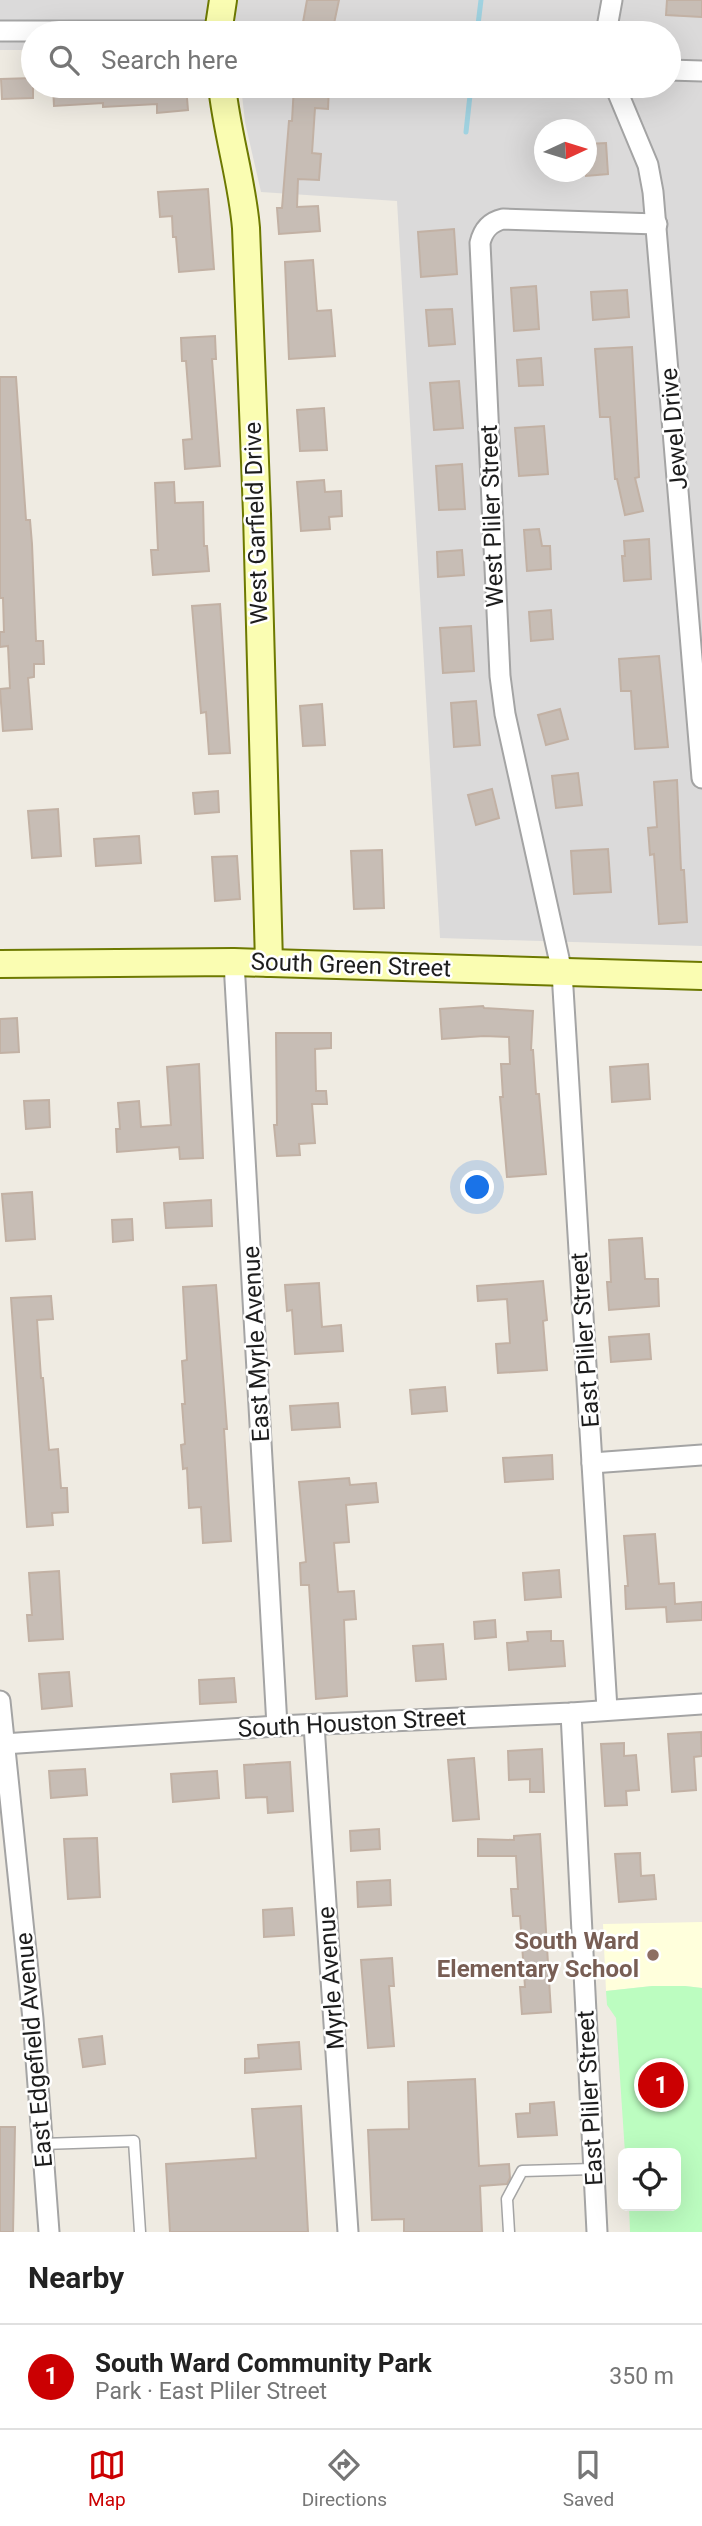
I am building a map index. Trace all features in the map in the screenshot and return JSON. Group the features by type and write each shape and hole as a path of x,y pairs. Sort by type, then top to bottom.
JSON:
{"street":[{"path":"220,21 223,0"},
{"path":"608,21 612,0"},
{"path":"0,31 21,31"},
{"path":"681,70 702,71"},
{"name":"West Garfield Drive","path":"223,98 243,194 246,228 269,963"},
{"name":"Jewel Drive","path":"620,98 648,165 657,223 702,778"},
{"name":"West Pliler Street","path":"562,972 505,714 500,677 480,243 486,229 492,223 503,219 657,223"},
{"name":"South Green Street","path":"0,964 234,962 702,976"},
{"name":"East Myrle Avenue","path":"234,962 277,1726"},
{"name":"East Pliler Street","path":"562,972 607,1709"},
{"path":"592,1463 702,1455"},
{"name":"East Edgefield Avenue","path":"0,1701 33,2019 49,2232"},
{"name":"South Houston Street","path":"3,1744 277,1726 570,1713 702,1704"},
{"name":"East Pliler Street","path":"570,1713 597,2232"},
{"name":"Myrle Avenue","path":"314,1725 348,2232"}],"lane":[{"path":"42,2144 134,2141 140,2232"},
{"path":"509,2232 507,2199 522,2171 593,2169"}],"shaded area":[{"path":"0,0 702,0 702,946 440,938 397,201 261,192 242,98 681,98 681,21 21,21 21,50 0,50"},
{"name":"South Ward Elementary School","path":"702,1922 702,1988 652,1986 606,1991 603,1924"}],"green space":[{"path":"652,1986 702,1988 702,2232 630,2232 629,2211 681,2211 681,2148 625,2148 616,2018 607,2005 606,1991"}],"building":[{"path":"307,0 339,0 335,21 303,21"},
{"path":"667,0 702,0 702,17 666,15"},
{"path":"21,78 21,98 33,98 2,99 1,79"},
{"path":"54,98 187,98 188,110 157,113 157,104 54,106"},
{"path":"293,98 328,98 328,109 315,108 312,153 321,154 319,180 298,179 297,207 318,206 320,231 279,234 277,208 282,208 289,121 292,121"},
{"path":"597,143 606,143 608,174 597,175"},
{"path":"208,189 214,269 179,272 172,216 160,217 158,192"},
{"path":"454,229 457,274 421,277 418,232"},
{"path":"313,260 317,311 331,310 335,356 289,359 285,262"},
{"path":"536,286 539,329 514,331 511,288"},
{"path":"627,290 629,317 593,320 591,292"},
{"path":"452,309 455,344 429,346 426,310"},
{"path":"215,336 216,359 212,359 220,466 185,469 183,440 192,439 186,361 182,361 181,338"},
{"path":"632,347 639,477 635,478 643,511 625,515 615,479 610,417 600,417 595,349"},
{"path":"541,358 543,385 519,386 517,360"},
{"path":"0,377 16,377 26,520 30,520 32,544 36,641 43,641 44,664 34,664 34,677 28,678 32,729 3,731 0,689 10,688 8,646 0,647 0,632 4,632 3,598 0,598"},
{"path":"459,381 463,428 434,430 430,383"},
{"path":"324,408 327,450 300,451 297,410"},
{"path":"544,426 548,474 519,476 515,428"},
{"path":"462,464 465,509 439,510 436,466"},
{"path":"324,480 325,492 341,491 342,516 329,517 330,529 301,531 297,482"},
{"path":"174,482 175,503 203,502 204,546 207,546 209,571 153,575 151,550 158,550 155,483"},
{"path":"539,529 542,546 550,546 551,569 527,571 524,530"},
{"path":"649,539 651,579 624,581 624,541"},
{"path":"462,550 464,575 438,577 437,552"},
{"path":"220,604 230,753 209,754 206,712 201,713 192,606"},
{"path":"551,610 553,639 531,641 529,612"},
{"path":"471,626 474,671 443,673 440,628"},
{"path":"659,656 668,747 635,749 631,691 621,691 619,659"},
{"path":"476,701 480,745 454,747 451,703"},
{"path":"322,704 325,745 303,746 300,706"},
{"path":"560,709 568,739 546,745 538,715"},
{"path":"578,773 582,805 556,808 552,776"},
{"path":"677,780 681,870 684,870 687,922 659,924 654,854 650,855 648,828 657,827 654,782"},
{"path":"492,789 499,818 476,825 468,795"},
{"path":"218,791 219,812 195,814 193,793"},
{"path":"58,809 61,856 32,858 28,811"},
{"path":"139,836 141,863 96,866 94,839"},
{"path":"608,849 611,892 574,894 571,851"},
{"path":"382,850 384,908 354,909 351,851"},
{"path":"237,856 240,899 215,901 212,857"},
{"path":"483,1006 533,1011 531,1050 536,1094 539,1094 546,1174 507,1177 500,1097 503,1097 501,1064 510,1064 509,1037 442,1039 440,1009"},
{"path":"17,1018 19,1052 0,1053 0,1019"},
{"path":"276,1033 331,1033 331,1048 315,1049 316,1091 326,1091 327,1104 312,1104 315,1143 299,1144 300,1155 277,1156 274,1125 277,1125"},
{"path":"199,1064 203,1158 180,1159 179,1147 117,1152 116,1129 120,1129 118,1103 139,1101 141,1127 171,1125 167,1067"},
{"path":"648,1064 650,1099 612,1102 610,1067"},
{"path":"49,1100 50,1127 26,1129 24,1101"},
{"path":"32,1192 35,1239 6,1241 2,1194"},
{"path":"211,1200 212,1226 166,1228 164,1203"},
{"path":"132,1219 133,1240 113,1242 112,1220"},
{"path":"642,1238 645,1279 658,1279 659,1306 609,1310 609,1240"},
{"path":"543,1281 547,1320 543,1321 547,1370 498,1373 496,1344 510,1343 507,1299 478,1301 477,1286"},
{"path":"319,1283 322,1327 341,1325 343,1351 295,1354 292,1310 287,1311 285,1285"},
{"path":"216,1285 227,1429 224,1429 231,1541 203,1543 201,1507 189,1508 187,1468 183,1469 181,1445 185,1444 182,1361 187,1360 183,1287"},
{"path":"51,1296 53,1319 37,1320 41,1378 49,1450 58,1449 61,1488 67,1488 68,1512 52,1513 53,1525 27,1527 11,1298"},
{"path":"649,1334 651,1359 611,1362 609,1337"},
{"path":"445,1387 447,1411 412,1414 410,1390"},
{"path":"338,1403 340,1427 292,1430 290,1406"},
{"path":"552,1455 553,1479 505,1482 503,1458"},
{"path":"349,1478 350,1485 376,1483 378,1502 346,1505 349,1542 334,1543 338,1592 354,1591 356,1619 344,1620 347,1696 316,1699 309,1585 301,1585 300,1563 306,1562 299,1482"},
{"path":"655,1534 659,1584 674,1583 675,1604 702,1602 702,1620 667,1622 666,1607 626,1609 625,1586 628,1586 624,1536"},
{"path":"559,1570 561,1597 525,1600 523,1573"},
{"path":"59,1571 63,1639 29,1641 27,1615 32,1615 29,1573"},
{"path":"495,1620 496,1637 475,1639 474,1622"},
{"path":"551,1631 551,1641 563,1641 565,1666 509,1670 507,1643 528,1641 527,1632"},
{"path":"443,1644 446,1679 416,1681 413,1646"},
{"path":"69,1672 72,1706 42,1709 39,1674"},
{"path":"234,1678 236,1702 200,1704 199,1680"},
{"path":"701,1732 702,1756 694,1757 696,1790 672,1792 668,1734"},
{"path":"624,1743 624,1756 636,1755 639,1790 626,1791 627,1805 605,1806 601,1744"},
{"path":"542,1749 544,1792 530,1792 530,1779 509,1780 508,1751"},
{"path":"474,1758 479,1819 453,1821 448,1760"},
{"path":"290,1762 293,1811 268,1813 267,1797 246,1798 244,1765"},
{"path":"85,1769 87,1795 51,1798 49,1771"},
{"path":"217,1771 219,1798 173,1802 171,1774"},
{"path":"379,1829 380,1849 351,1851 350,1831"},
{"path":"540,1834 551,2012 522,2014 520,1987 525,1987 520,1916 513,1916 511,1889 518,1889 516,1856 478,1856 478,1839 514,1840 514,1836"},
{"path":"97,1838 100,1897 68,1899 64,1839"},
{"path":"640,1853 641,1876 654,1875 656,1899 619,1902 615,1854"},
{"path":"390,1880 391,1905 358,1907 357,1882"},
{"path":"292,1908 294,1935 264,1937 263,1910"},
{"path":"392,1958 394,1986 389,1986 394,2046 368,2048 361,1960"},
{"path":"102,2036 105,2064 83,2067 79,2039"},
{"path":"299,2042 301,2069 245,2073 245,2059 259,2058 258,2045"},
{"path":"475,2079 479,2166 509,2164 510,2178 507,2184 480,2186 482,2232 404,2232 404,2219 372,2220 368,2130 409,2129 408,2082"},
{"path":"554,2102 557,2135 518,2137 516,2114 530,2113 530,2104"},
{"path":"301,2106 308,2232 170,2232 166,2164 256,2158 252,2109"},
{"path":"0,2127 15,2127 13,2232 0,2232"}],"waterway":[{"path":"478,21 481,0"},
{"path":"466,132 470,98"}],"place":[{"name":"South Ward Elementary School","path":"653,1955"},
{"name":"South Ward Community Park","path":"661,2085"}]}
